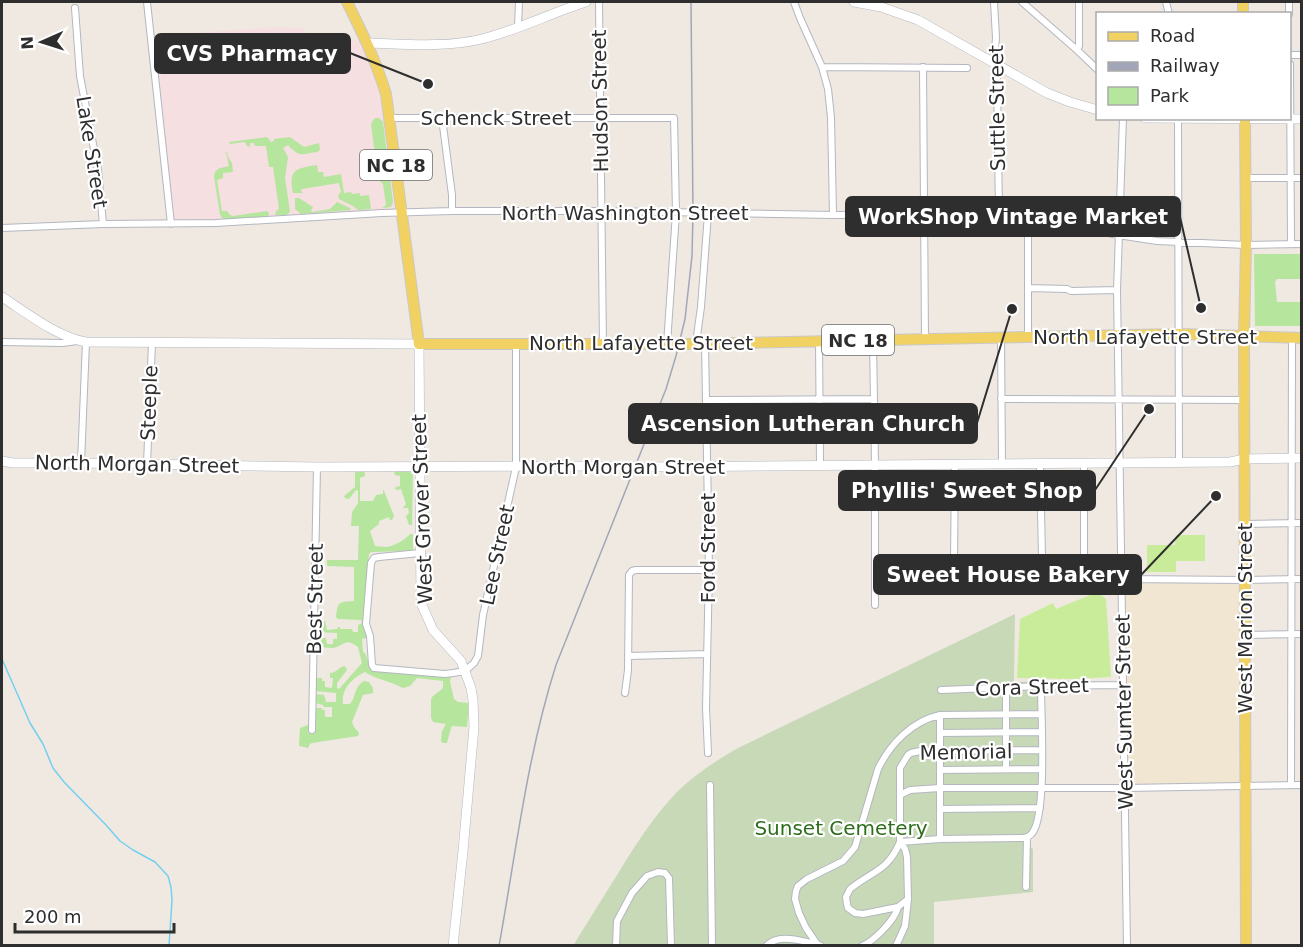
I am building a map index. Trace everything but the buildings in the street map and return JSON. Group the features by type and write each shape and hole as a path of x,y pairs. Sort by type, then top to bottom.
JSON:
{"main road":[{"name":"NC 18","path":"347,2 380,73 386,94 419,344"},
{"name":"West Marion Street","path":"1245,120 1246,945"},
{"name":"North Lafayette Street","path":"419,344 603,345 1180,334 1297,338"}],"street":[{"path":"147,2 171,224"},
{"path":"518,27 519,2"},
{"path":"367,43 447,44 483,39 586,2"},
{"name":"Hudson Street","path":"599,2 603,345"},
{"path":"794,2 822,67 828,89 831,117 833,215"},
{"path":"854,2 881,6 918,20 1047,93 1096,109"},
{"name":"Suttle Street","path":"994,2 999,214"},
{"path":"1022,2 1096,68"},
{"path":"1077,50 1079,46 1079,2"},
{"name":"Lake Street","path":"75,8 80,76 98,170 103,224"},
{"path":"822,67 967,68"},
{"path":"923,67 925,339"},
{"name":"Schenck Street","path":"390,118 674,118 676,213"},
{"path":"442,118 450,173 452,212"},
{"name":"West Sumter Street","path":"1123,120 1117,290 1127,945"},
{"path":"1178,120 1179,462"},
{"path":"1290,120 1291,244"},
{"path":"1245,178 1302,178"},
{"name":"North Washington Street","path":"2,228 219,223 402,212 602,211 833,215 923,213 999,214 1029,217 1118,235 1178,242 1246,245 1302,244"},
{"path":"669,344 676,213"},
{"name":"Ford Street","path":"708,213 697,343 707,400 709,570 706,708 708,753"},
{"path":"1028,336 1029,217"},
{"path":"1028,288 1071,291 1117,290"},
{"name":"North Lafayette Street","path":"2,297 52,328 82,342 419,344"},
{"path":"1001,337 1002,464"},
{"path":"1291,785 1292,524 1297,458 1297,338"},
{"path":"873,340 875,605"},
{"path":"819,341 820,465"},
{"path":"2,342 82,342 81,462"},
{"name":"Steeple","path":"147,464 152,343"},
{"name":"West Grover Street","path":"419,344 420,592 423,610 434,630 461,661 473,699 474,727 453,945"},
{"name":"Lee Street","path":"465,670 474,663 478,656 483,615 516,467 516,344"},
{"path":"707,400 874,399"},
{"path":"1001,399 1245,400"},
{"name":"North Morgan Street","path":"2,461 317,467 708,467 1120,464 1297,458"},
{"path":"954,561 956,464"},
{"path":"1040,465 1042,557 1045,566 1050,570 1059,571 1080,563 1084,557 1084,464"},
{"name":"Best Street","path":"312,730 317,467"},
{"path":"1245,524 1302,523"},
{"path":"420,553 379,557 371,563 366,624 370,636 372,665 374,668 445,674 465,670"},
{"path":"626,693 629,575 632,571 709,570"},
{"path":"1122,579 1302,579"},
{"path":"1245,634 1302,634"},
{"path":"628,656 707,654"},
{"name":"Cora Street","path":"941,690 1123,685"},
{"path":"908,899 898,907 863,914 855,913 848,908 846,897 850,889 885,865 896,852 900,842 1028,837 1033,833 1040,808 1042,788 1041,686"},
{"path":"1006,687 1006,769"},
{"path":"819,945 806,928 799,913 795,900 796,891 802,882 843,861 855,847 876,776 889,749 917,724 927,718 940,715 1041,714"},
{"path":"940,715 940,839"},
{"path":"940,733 1041,732"},
{"name":"Memorial","path":"896,945 905,926 908,899 907,857 900,842 900,768 908,755 914,751 1041,750"},
{"path":"940,770 1041,769"},
{"path":"710,785 712,945"},
{"path":"900,795 910,790 940,788 1302,785"},
{"path":"940,809 1040,808"},
{"path":"1026,888 1028,837"},
{"path":"616,945 618,917 632,893 647,876 658,872 668,875 671,945"},
{"path":"862,945 876,937 895,916 898,907"},
{"path":"766,945 780,938 819,945"}],"shaded area":[{"path":"275,27 304,28 307,41 348,39 367,43 380,73 402,212 171,224 151,36"},
{"path":"1122,579 1245,580 1246,786 1125,788"}],"green space":[{"path":"376,118 383,122 393,202 391,207 382,208 386,205 383,184 378,179 371,124"},
{"path":"267,137 271,142 274,139 290,137 304,147 319,143 320,150 304,154 295,152 288,145 283,148 288,157 285,178 290,212 287,215 275,215 279,209 273,167 269,167 266,146 255,146 254,143 250,143 250,147 245,142 230,144 229,142"},
{"path":"226,152 232,163 233,172 223,173 223,178 217,180 222,211 227,211 233,216 267,211 268,217 222,218 214,177 217,170 229,166"},
{"path":"317,165 318,172 323,172 324,177 341,174 344,193 369,195 371,209 358,210 339,199 338,195 341,192 339,183 302,189 303,193 293,193 292,179 295,172 304,167"},
{"path":"295,198 313,207 312,212 330,209 337,202 351,210 301,214 295,209"},
{"path":"1254,254 1301,254 1301,279 1277,279 1275,282 1277,302 1301,302 1301,326 1255,326"},
{"path":"355,471 365,473 365,476 360,478 360,501 373,501 376,495 383,494 383,490 394,516 392,520 389,517 379,521 379,524 370,531 375,546 386,547 413,534 413,550 411,551 371,552 369,554 363,627 367,636 362,639 363,652 370,666 451,676 454,699 458,702 469,703 467,727 452,726 447,743 441,741 442,731 446,724 433,722 431,718 431,700 443,688 443,681 417,678 410,686 403,688 365,672 349,684 343,698 343,704 350,704 358,686 364,681 369,682 373,688 373,693 363,695 352,722 359,733 358,736 312,743 308,748 299,746 300,728 308,725 308,733 315,734 315,708 325,710 325,717 332,717 332,707 324,707 315,703 316,694 324,695 326,702 336,702 336,693 315,691 316,678 322,678 322,681 325,681 325,687 332,688 333,678 330,678 330,673 345,666 347,670 337,683 339,689 362,663 358,647 350,643 333,648 316,646 317,635 326,638 327,644 333,644 333,639 337,639 337,633 317,632 318,621 325,621 327,630 340,627 340,629 352,629 353,632 358,632 358,625 362,623 361,620 336,617 340,604 354,601 354,567 327,566 327,560 358,560 359,526 351,526 352,512 358,503 358,491 356,490 349,499 344,496 355,487"},
{"path":"396,471 409,471 413,475 412,525 409,525 406,516 409,513 408,508 403,508 406,504 401,489 395,489 400,486 400,476 395,475"},
{"path":"1176,535 1205,535 1205,561 1176,561 1176,572 1147,572 1147,545 1175,545"},
{"path":"1090,595 1101,595 1106,599 1111,677 1017,678 1020,619 1053,603 1056,609"},
{"name":"Sunset Cemetery","path":"1015,614 1014,682 1041,681 1042,788 1039,812 1027,844 1033,849 1033,892 934,902 934,945 573,946 647,828 683,786 740,747"}],"waterway":[{"path":"2,659 53,768 120,841 155,862 168,876 172,900 169,946"}],"railway":[{"path":"499,946 537,734 556,665 666,389 685,319 692,256 693,213 691,2"}],"place":[{"name":"CVS Pharmacy","path":"428,84"},
{"name":"WorkShop Vintage Market","path":"1201,308"},
{"name":"Ascension Lutheran Church","path":"1012,309"},
{"name":"Phyllis' Sweet Shop","path":"1149,409"},
{"name":"Sweet House Bakery","path":"1216,496"}]}
